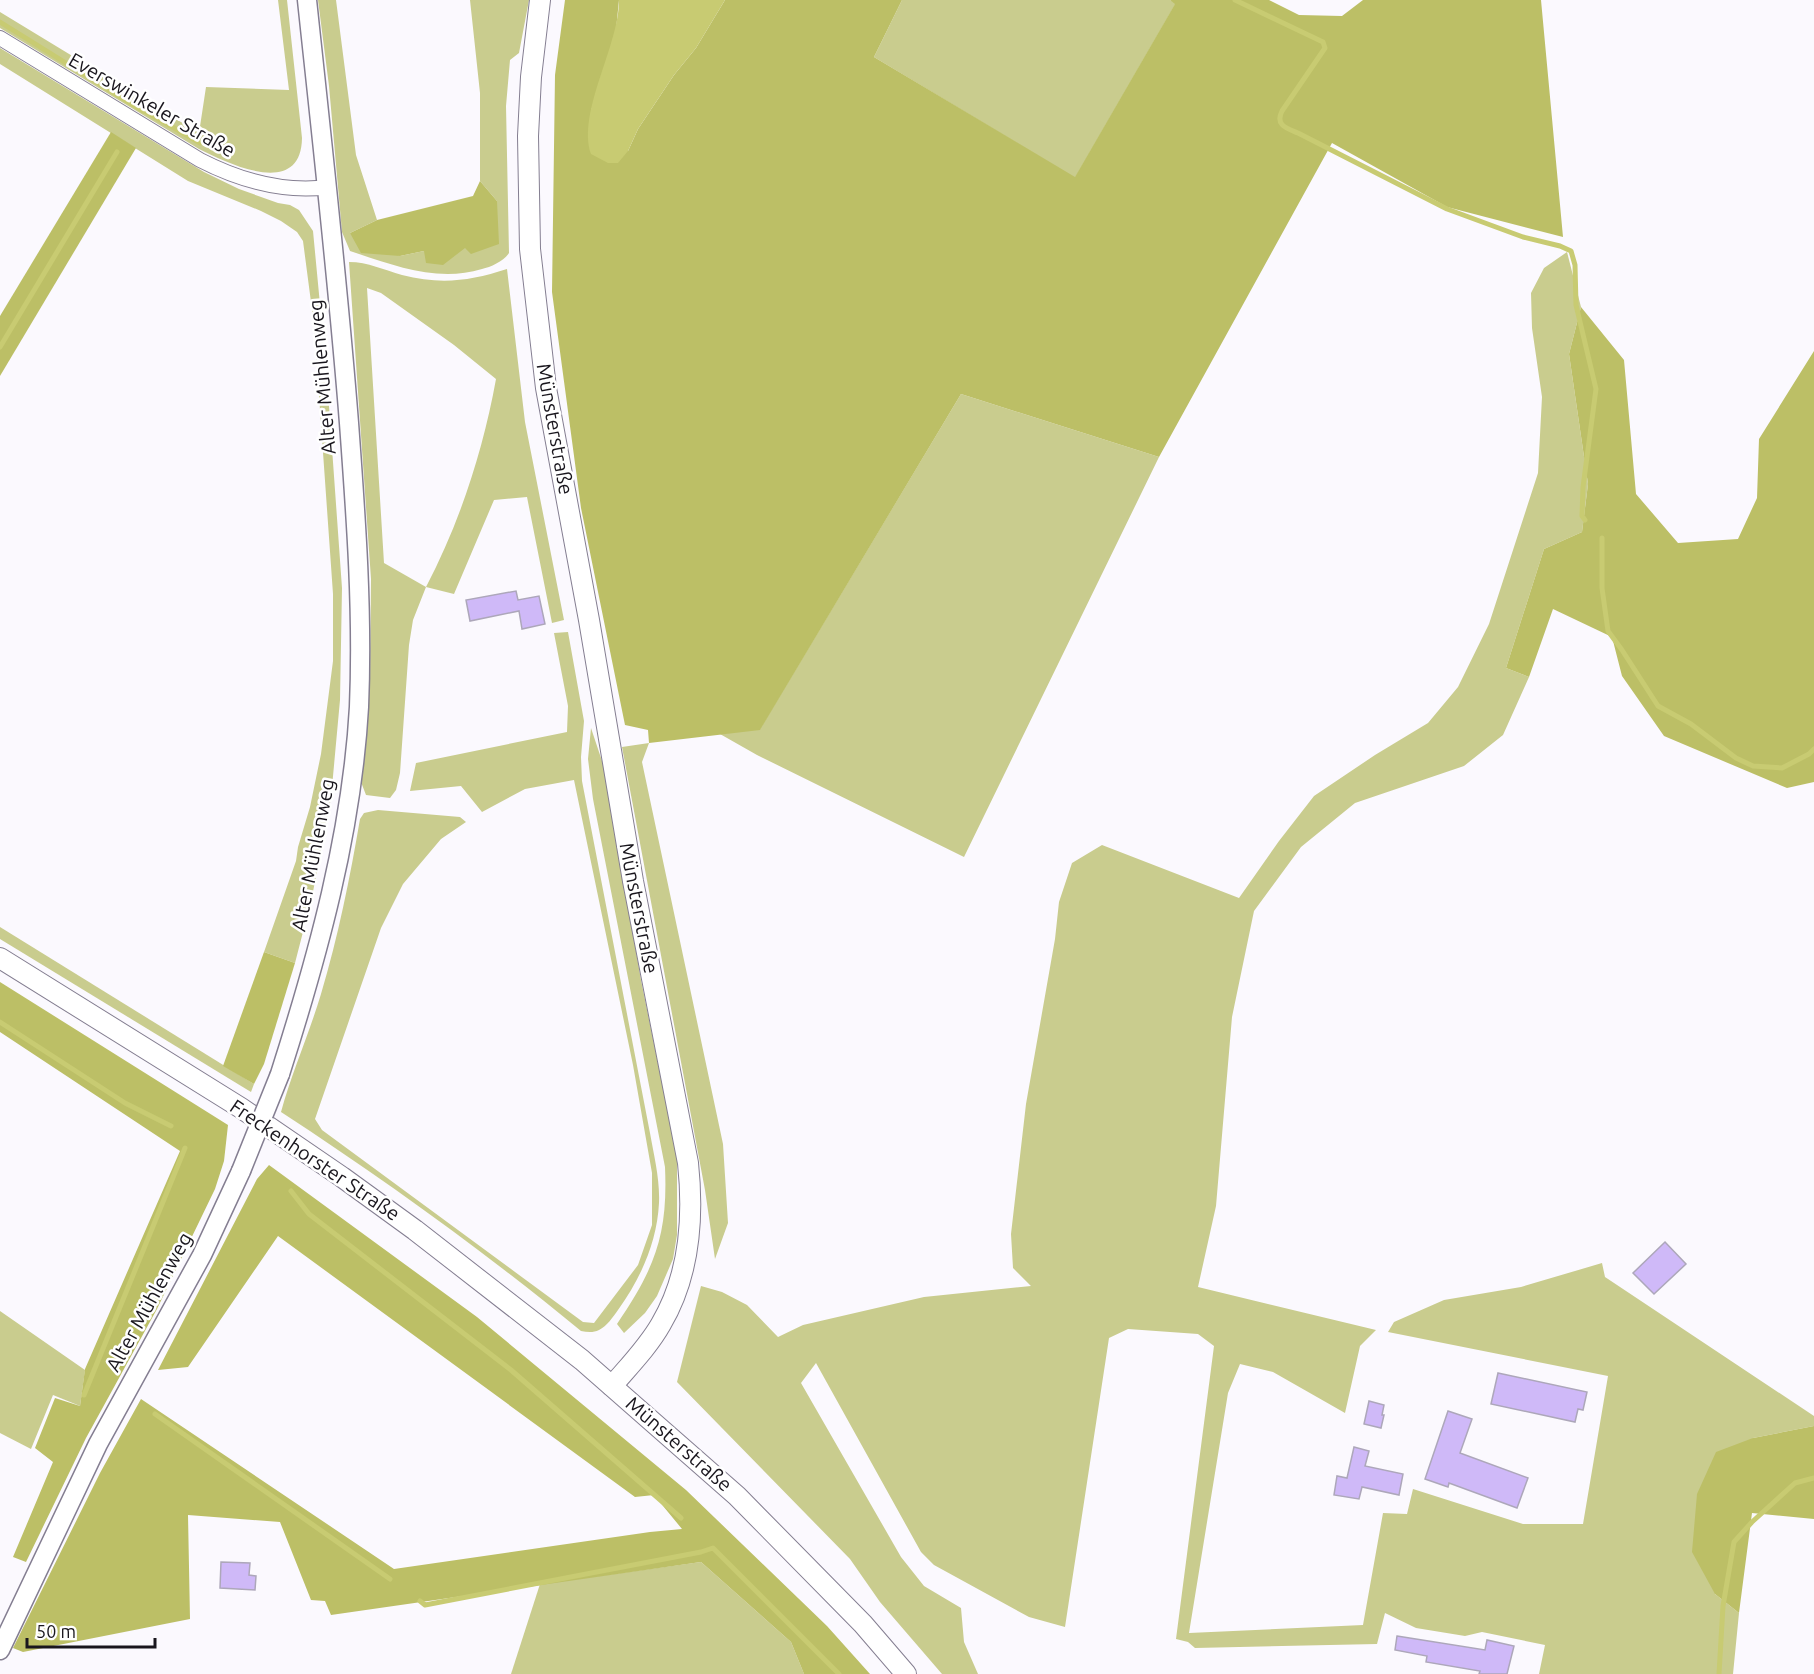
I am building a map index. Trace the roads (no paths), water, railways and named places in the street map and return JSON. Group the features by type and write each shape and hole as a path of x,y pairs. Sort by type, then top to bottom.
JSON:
{"main road":[{"name":"Münsterstraße","path":"540,0 531,77 528,147 530,249 546,388 591,632 633,881 688,1163 692,1197 691,1231 676,1294 660,1325 612,1386 737,1496 863,1624 906,1674"},
{"name":"Freckenhorster Straße","path":"0,958 241,1108 342,1177 415,1230 612,1386"}],"street":[{"name":"Alter Mühlenweg","path":"0,1650 98,1443 202,1255 241,1171 280,1074 319,947 339,854 359,709 360,588 344,357 307,0"},
{"name":"Everswinkeler Straße","path":"0,38 223,172 249,181 278,186 327,187"}],"waterway":[{"path":"1235,0 1323,42 1325,48 1282,111 1280,120 1283,125 1447,209 1523,237 1571,251 1575,265 1576,305 1596,389 1583,487 1582,516 1585,520"},
{"path":"0,22 143,111"},
{"path":"143,110 200,143"},
{"path":"0,347 117,152"},
{"path":"1602,538 1602,588 1608,631 1658,706 1691,724 1736,758 1753,766 1782,768 1814,749"},
{"path":"0,1022 125,1103 171,1126"},
{"path":"84,1395 185,1148"},
{"path":"291,1191 309,1214 511,1370 681,1518"},
{"path":"155,1414 390,1579"},
{"path":"1719,1674 1723,1606 1734,1542 1752,1522 1795,1483 1814,1478"},
{"path":"420,1601 425,1605 713,1548 839,1674"}]}
